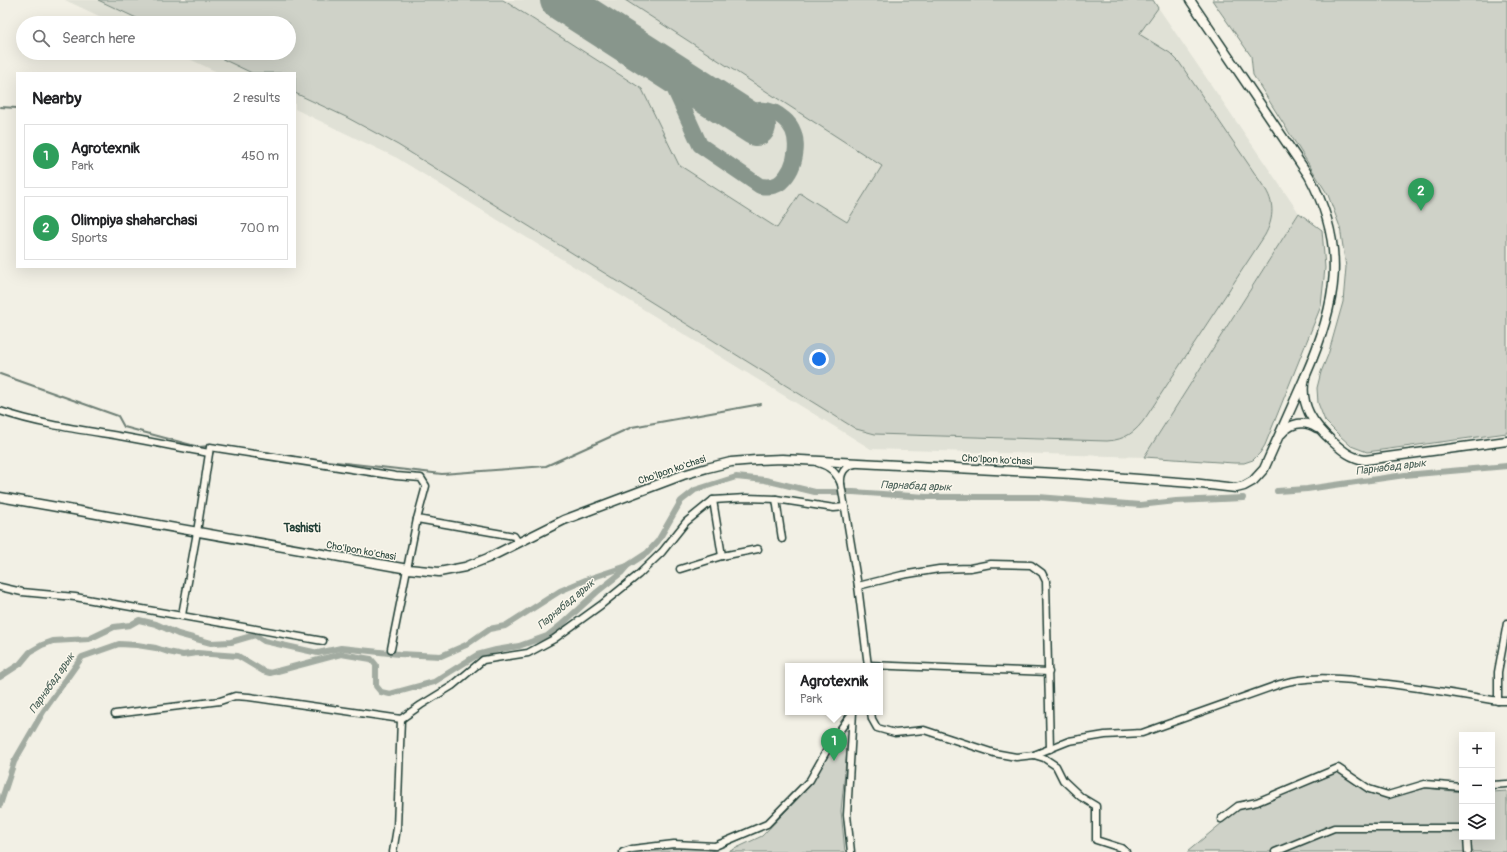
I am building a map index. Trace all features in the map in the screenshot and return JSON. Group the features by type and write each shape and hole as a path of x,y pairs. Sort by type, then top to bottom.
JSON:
{"main road":[{"name":"Cho'lpon ko'chasi","path":"0,497 408,570 434,572 460,569 479,562 564,520 683,475 731,462 756,460 809,460 1073,474 1192,482 1236,488 1248,484 1261,473 1279,437 1325,326 1334,282 1332,237 1324,204 1309,176 1190,0"},
{"path":"1305,377 1304,391 1306,406 1320,431"},
{"path":"1279,437 1289,427 1301,423 1309,424 1320,431 1347,454 1365,460 1507,441"}],"street":[{"path":"0,411 92,433 124,437 209,453"},
{"path":"182,615 210,448 388,475 421,478 426,486 417,519 391,649"},
{"path":"809,460 828,466 836,475 841,484"},
{"path":"859,463 849,465 842,471 841,484 858,586 868,663"},
{"path":"115,714 220,701 235,696 401,719 421,704 452,686 483,660 528,653 554,639 601,605 638,575 662,552 686,522 713,500 735,498 776,499 834,508 845,504"},
{"path":"776,499 782,539"},
{"path":"713,500 722,556"},
{"path":"417,519 514,536 518,542"},
{"path":"680,569 722,556 758,549"},
{"path":"858,586 902,575 939,569 970,568 991,564 1031,565 1042,573 1046,581 1050,749"},
{"path":"0,588 22,592 75,597 323,641"},
{"path":"1498,701 1498,672 1507,623"},
{"path":"883,666 1049,672"},
{"path":"871,715 877,728 895,733 924,730 994,753 1016,757 1034,755 1069,741 1105,734 1142,733 1280,684 1319,678 1394,683 1498,701 1507,701"},
{"path":"623,852 632,849 674,844 715,846 767,824 810,780 832,741 851,715"},
{"path":"851,852 847,815 853,715"},
{"path":"393,852 397,828 401,719"},
{"path":"1034,755 1044,758 1056,766 1063,780 1081,797 1096,806 1096,840 1121,848 1126,852"},
{"path":"1221,819 1238,806 1257,802 1338,768 1369,789 1388,795 1425,784 1459,788"},
{"path":"1495,785 1507,784"},
{"path":"1275,852 1334,828 1459,828"},
{"path":"1467,840 1468,852"}],"shaded area":[{"path":"65,0 1153,0 1299,213 1144,457 871,449 397,158 296,109 296,72 217,72 192,60 296,60 296,16 99,16"},
{"path":"98,0 503,0 642,89 679,165 777,228 800,193 847,222 882,166 625,0 1153,0 1158,8 1139,34 1170,53 1179,62 1266,190 1272,207 1270,224 1265,235 1146,417 1134,431 1125,437 1107,441 875,434 856,429 398,145 346,117 296,93 296,72 250,72 225,60 296,60 296,16 132,16"},
{"path":"1212,0 1507,0 1507,433 1367,452 1351,446 1325,421 1318,403 1317,388 1343,302 1346,267 1340,227 1328,195 1253,75 1251,56"},
{"path":"1299,213 1322,230 1325,268 1321,306 1265,445 1260,453 1253,460 1244,463 1144,457"},
{"path":"842,729 849,731 841,811 845,852 728,852 762,836 805,791"},
{"path":"1338,770 1367,791 1388,798 1426,788 1459,792 1459,840 1495,840 1495,792 1507,791 1507,852 1187,852 1246,803"},
{"path":"667,848 701,848 719,852 637,852"}],"waterway":[{"path":"0,107 16,108"},
{"path":"0,374 118,416 124,427 199,447 209,446"},
{"path":"265,452 301,458 442,474 546,466 632,427 761,404"},
{"name":"Парнабад арык","path":"1277,491 1307,489 1405,475 1507,466"},
{"name":"Парнабад арык","path":"0,805 14,762 43,712 82,657 119,644 137,645 183,655 197,653 238,656 263,671 270,673 341,654 371,659 376,665 376,686 381,692 390,694 434,682 477,655 519,646 547,636 621,573 627,566 647,553 658,541 681,501 695,490 736,477 765,480 815,492 853,492 926,497 1038,497 1140,505 1176,501 1243,498"},
{"name":"Парнабад арык","path":"0,677 20,664 30,652 42,645 53,641 89,639 114,627 130,625 139,620 156,624 178,634 211,643 231,642 255,635 264,641 318,653 341,648 399,654 441,656 466,645 489,629 505,626 560,591 588,579 627,566"}],"taxiway":[{"path":"658,64 667,72 700,145 760,186 771,186 781,182 787,176 791,168 796,150 794,133 790,125 784,119 769,111 744,111 726,107"}],"runway":[{"path":"560,0 756,126"}],"place":[{"name":"Olimpiya shaharchasi","path":"1421,211"},
{"name":"Agrotexnik","path":"834,761"}],"district":[{"name":"Tashisti","path":"302,528"}]}
